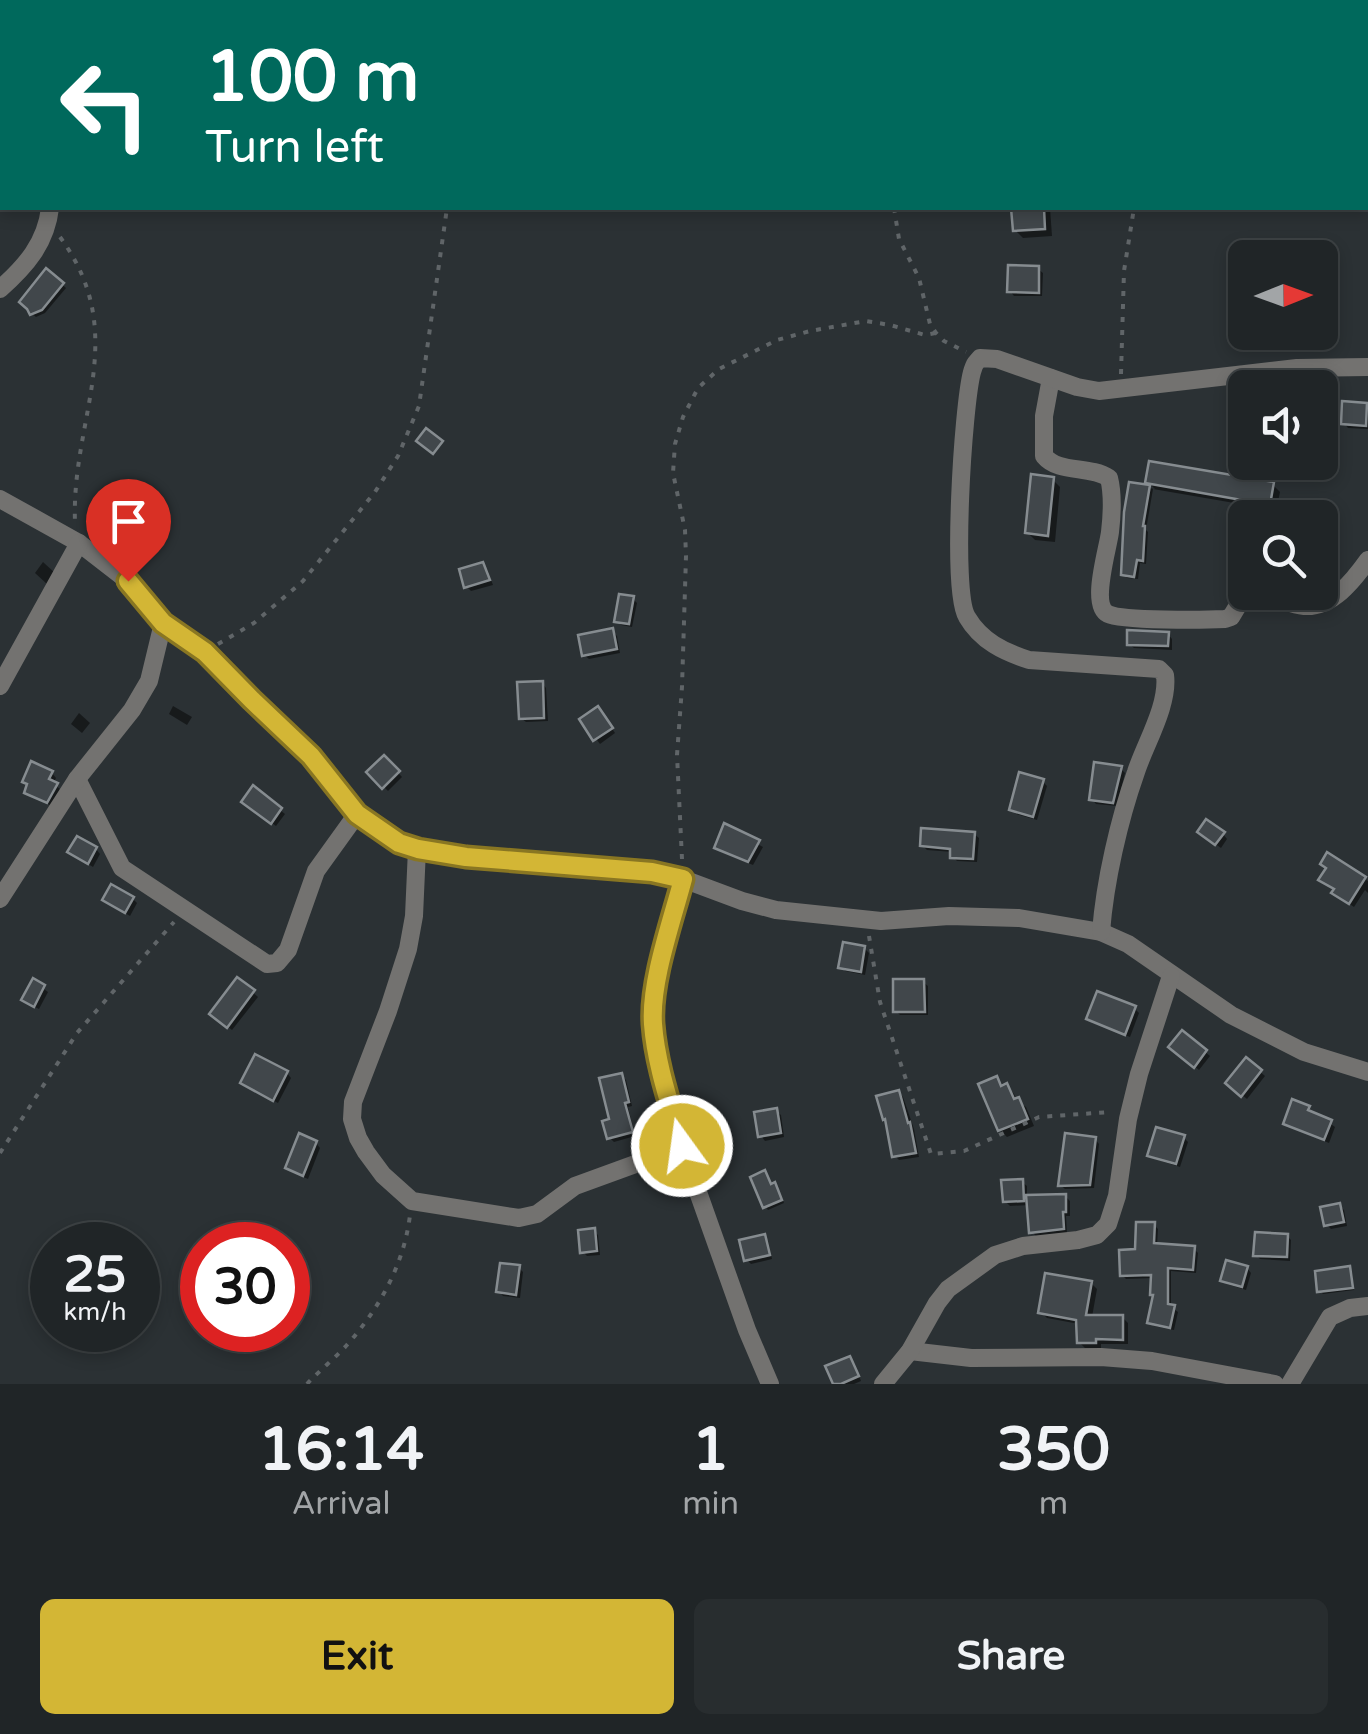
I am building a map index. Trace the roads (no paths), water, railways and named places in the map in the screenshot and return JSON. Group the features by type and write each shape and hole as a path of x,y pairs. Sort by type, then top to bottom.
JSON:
{"street":[{"path":"2,285 44,238 49,214"},
{"path":"1101,932 1105,890 1134,775 1166,681 1159,668 1029,660 1009,654 982,636 965,615 959,583 961,500 972,374 980,358 997,359 1099,391 1297,368 1368,367"},
{"path":"1051,378 1044,416 1044,456 1053,464 1101,473 1112,488 1110,533 1099,598 1103,609 1109,615 1141,618 1225,619 1235,610"},
{"path":"0,499 79,543 128,581 163,623 205,652 311,756 357,814 399,843 502,861 652,872 776,910 882,922 949,916 1019,918 1101,932 1128,944 1231,1015 1304,1052 1368,1072"},
{"path":"0,686 79,543"},
{"path":"1338,592 1368,560"},
{"path":"0,899 77,779 132,710 149,681 163,623"},
{"path":"77,779 122,868 262,962 277,962 288,950 316,871 357,814"},
{"path":"418,849 408,949 351,1111 358,1138 383,1175 412,1200 530,1217 575,1186 682,1146"},
{"path":"683,879 654,991 652,1022 682,1146 770,1384"},
{"path":"883,1384 910,1351 948,1290 995,1255 1023,1246 1078,1240 1102,1231 1115,1207 1130,1111 1171,976"},
{"path":"1290,1384 1330,1317 1350,1308 1368,1306"},
{"path":"910,1351 971,1358 1152,1360 1275,1384"}]}
